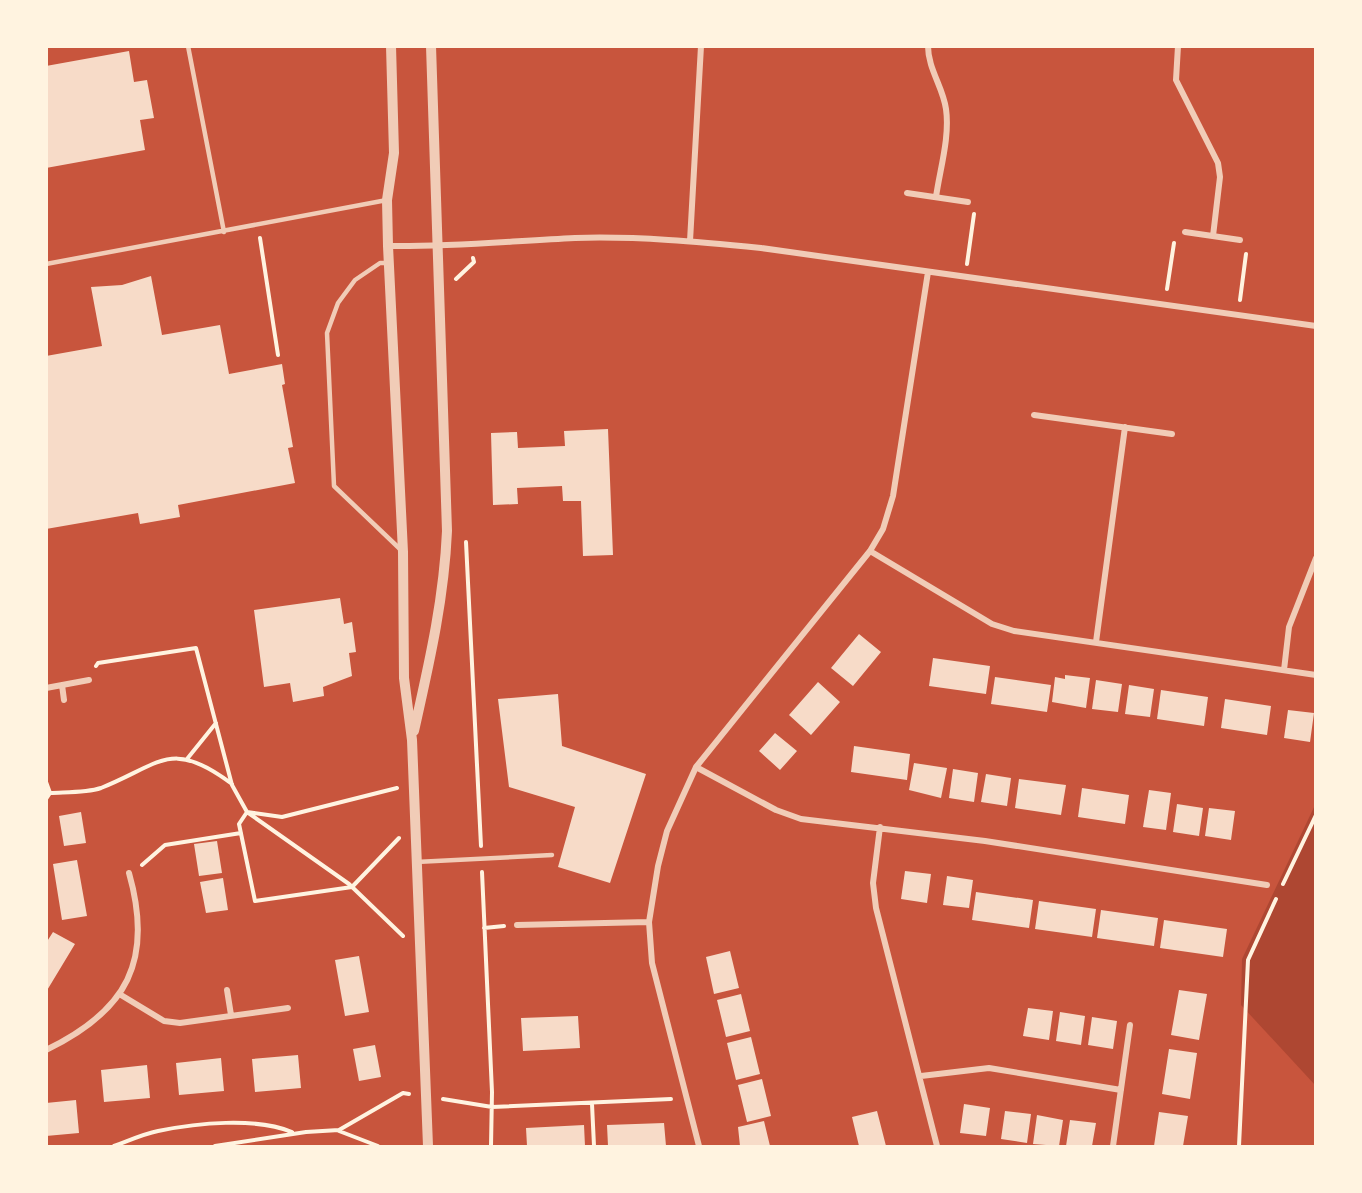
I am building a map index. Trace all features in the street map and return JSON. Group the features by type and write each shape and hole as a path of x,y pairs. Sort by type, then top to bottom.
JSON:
{"street":[{"path":"391,46 394,153 387,200 388,246 403,552 404,678 412,740 428,1146"},
{"path":"412,740 439,619 446,576 447,531 431,46"},
{"path":"690,241 701,46"},
{"path":"928,46 931,67 946,110 947,128 936,197"},
{"path":"1178,46 1176,80 1218,163 1220,177 1213,236"},
{"path":"907,193 968,202"},
{"path":"1185,232 1240,240"},
{"path":"388,246 438,246 576,238 690,241 761,248 1316,326"},
{"path":"699,1146 652,963 649,921 658,866 667,831 696,767 870,551 884,529 893,496 928,272"},
{"path":"1034,415 1172,434"},
{"path":"1096,642 1125,427"},
{"path":"870,551 992,624 1014,631 1316,675"},
{"path":"1284,670 1289,627 1316,558"},
{"path":"46,688 89,680"},
{"path":"62,685 64,700"},
{"path":"696,767 776,810 801,819 880,827 1267,885"},
{"path":"880,827 873,883 876,908 921,1076 937,1146"},
{"path":"46,1050 70,1039 96,1020 120,995 133,968 138,940 138,903 129,873"},
{"path":"517,925 649,921"},
{"path":"227,990 231,1015"},
{"path":"120,995 164,1021 180,1023 288,1008"},
{"path":"1113,1146 1130,1025"},
{"path":"921,1076 989,1068 1121,1090"}],"lane":[{"path":"188,46 224,232"},
{"path":"46,264 387,200"},
{"path":"389,263 380,263 355,280 338,303 327,333 334,486 403,552"},
{"path":"416,862 552,855"}],"path":[{"path":"966,277 975,203 968,202"},
{"path":"258,226 278,355"},
{"path":"1165,305 1176,231 1185,232"},
{"path":"1238,315 1248,241 1240,240"},
{"path":"468,575 492,1107 491,1146"},
{"path":"89,680 98,663 196,648 232,785 247,812 352,886 419,948"},
{"path":"187,759 216,723"},
{"path":"46,799 50,794 99,789 149,764 182,757 208,767 232,785"},
{"path":"46,782 50,794"},
{"path":"247,812 282,817 412,784"},
{"path":"247,812 239,824 255,901 352,886 414,825"},
{"path":"1239,1146 1248,960 1316,815"},
{"path":"129,873 165,845 241,833"},
{"path":"339,1130 403,1093 492,1107 687,1098"},
{"path":"592,1104 594,1146"},
{"path":"114,1146 156,1131 208,1124 274,1125 294,1133"},
{"path":"215,1146 294,1133 339,1130 378,1146"}],"shaded area":[{"path":"1315,805 1315,1085 1241,1005 1242,959"}],"building":[{"path":"129,51 134,82 147,80 154,118 140,120 145,150 46,168 46,66"},
{"path":"151,276 162,335 220,325 229,374 282,364 285,384 282,385 293,447 288,448 295,483 178,505 180,517 140,524 138,513 46,529 46,356 102,346 91,287 122,285"},
{"path":"608,429 613,555 583,556 581,501 563,501 562,486 517,488 518,504 493,505 491,433 517,432 518,448 565,446 564,431"},
{"path":"340,598 344,624 352,622 356,652 349,653 352,676 323,687 324,696 293,702 290,683 264,687 254,610"},
{"path":"859,634 881,652 853,686 831,668"},
{"path":"933,658 990,666 986,694 929,686"},
{"path":"1065,675 1090,678 1086,708 1052,702 1055,677 1065,679"},
{"path":"995,677 1051,685 1047,712 991,704"},
{"path":"1096,680 1122,684 1118,712 1092,709"},
{"path":"818,682 840,702 811,735 789,715"},
{"path":"1129,685 1154,689 1150,717 1125,714"},
{"path":"1161,690 1208,697 1204,726 1157,719"},
{"path":"558,694 562,746 646,774 610,883 558,867 575,807 509,787 498,699"},
{"path":"1225,699 1271,706 1267,735 1221,728"},
{"path":"1288,710 1314,713 1310,742 1284,738"},
{"path":"775,733 797,751 780,770 759,751"},
{"path":"854,746 910,754 907,780 851,772"},
{"path":"914,763 947,768 941,798 909,790"},
{"path":"953,769 978,773 974,802 949,798"},
{"path":"986,774 1011,778 1007,806 981,802"},
{"path":"1019,779 1066,785 1061,815 1015,808"},
{"path":"1082,788 1129,795 1125,824 1078,817"},
{"path":"1149,790 1171,793 1166,830 1143,827"},
{"path":"1177,804 1203,808 1199,836 1173,832"},
{"path":"1209,808 1235,811 1231,840 1205,836"},
{"path":"81,812 86,843 64,846 59,816"},
{"path":"217,841 222,873 199,876 194,844"},
{"path":"77,860 87,916 62,920 53,864"},
{"path":"905,871 931,874 927,903 901,899"},
{"path":"947,876 973,880 969,908 943,905"},
{"path":"223,878 228,910 206,913 200,882"},
{"path":"976,892 1033,900 1029,928 972,920"},
{"path":"1039,901 1096,909 1092,937 1035,929"},
{"path":"1101,910 1158,918 1154,946 1097,938"},
{"path":"1164,920 1227,929 1223,957 1160,948"},
{"path":"53,932 75,944 46,992 46,943"},
{"path":"730,951 739,988 714,994 706,957"},
{"path":"359,956 369,1012 345,1016 335,960"},
{"path":"1179,990 1207,994 1199,1040 1171,1035"},
{"path":"741,994 750,1031 726,1037 717,1000"},
{"path":"1028,1008 1053,1011 1049,1040 1023,1036"},
{"path":"1060,1012 1085,1016 1081,1045 1056,1041"},
{"path":"578,1016 580,1048 523,1051 521,1018"},
{"path":"1092,1017 1117,1021 1113,1049 1088,1045"},
{"path":"751,1037 760,1074 736,1080 727,1043"},
{"path":"375,1045 381,1077 359,1081 353,1049"},
{"path":"1169,1049 1197,1053 1190,1099 1162,1094"},
{"path":"298,1055 301,1088 255,1092 252,1059"},
{"path":"221,1058 224,1091 179,1095 176,1063"},
{"path":"147,1065 150,1098 104,1102 101,1070"},
{"path":"762,1079 771,1116 747,1122 738,1085"},
{"path":"76,1100 79,1133 46,1136 46,1103"},
{"path":"964,1104 990,1108 986,1136 960,1133"},
{"path":"877,1111 886,1146 859,1146 852,1117"},
{"path":"1005,1111 1031,1114 1027,1143 1001,1139"},
{"path":"1159,1112 1188,1116 1183,1146 1154,1146"},
{"path":"1037,1115 1063,1120 1059,1146 1033,1144"},
{"path":"1070,1120 1096,1123 1092,1146 1066,1146"},
{"path":"764,1121 770,1146 740,1146 738,1127"},
{"path":"664,1123 666,1146 608,1146 607,1125"},
{"path":"584,1125 585,1146 527,1146 526,1128"}]}
